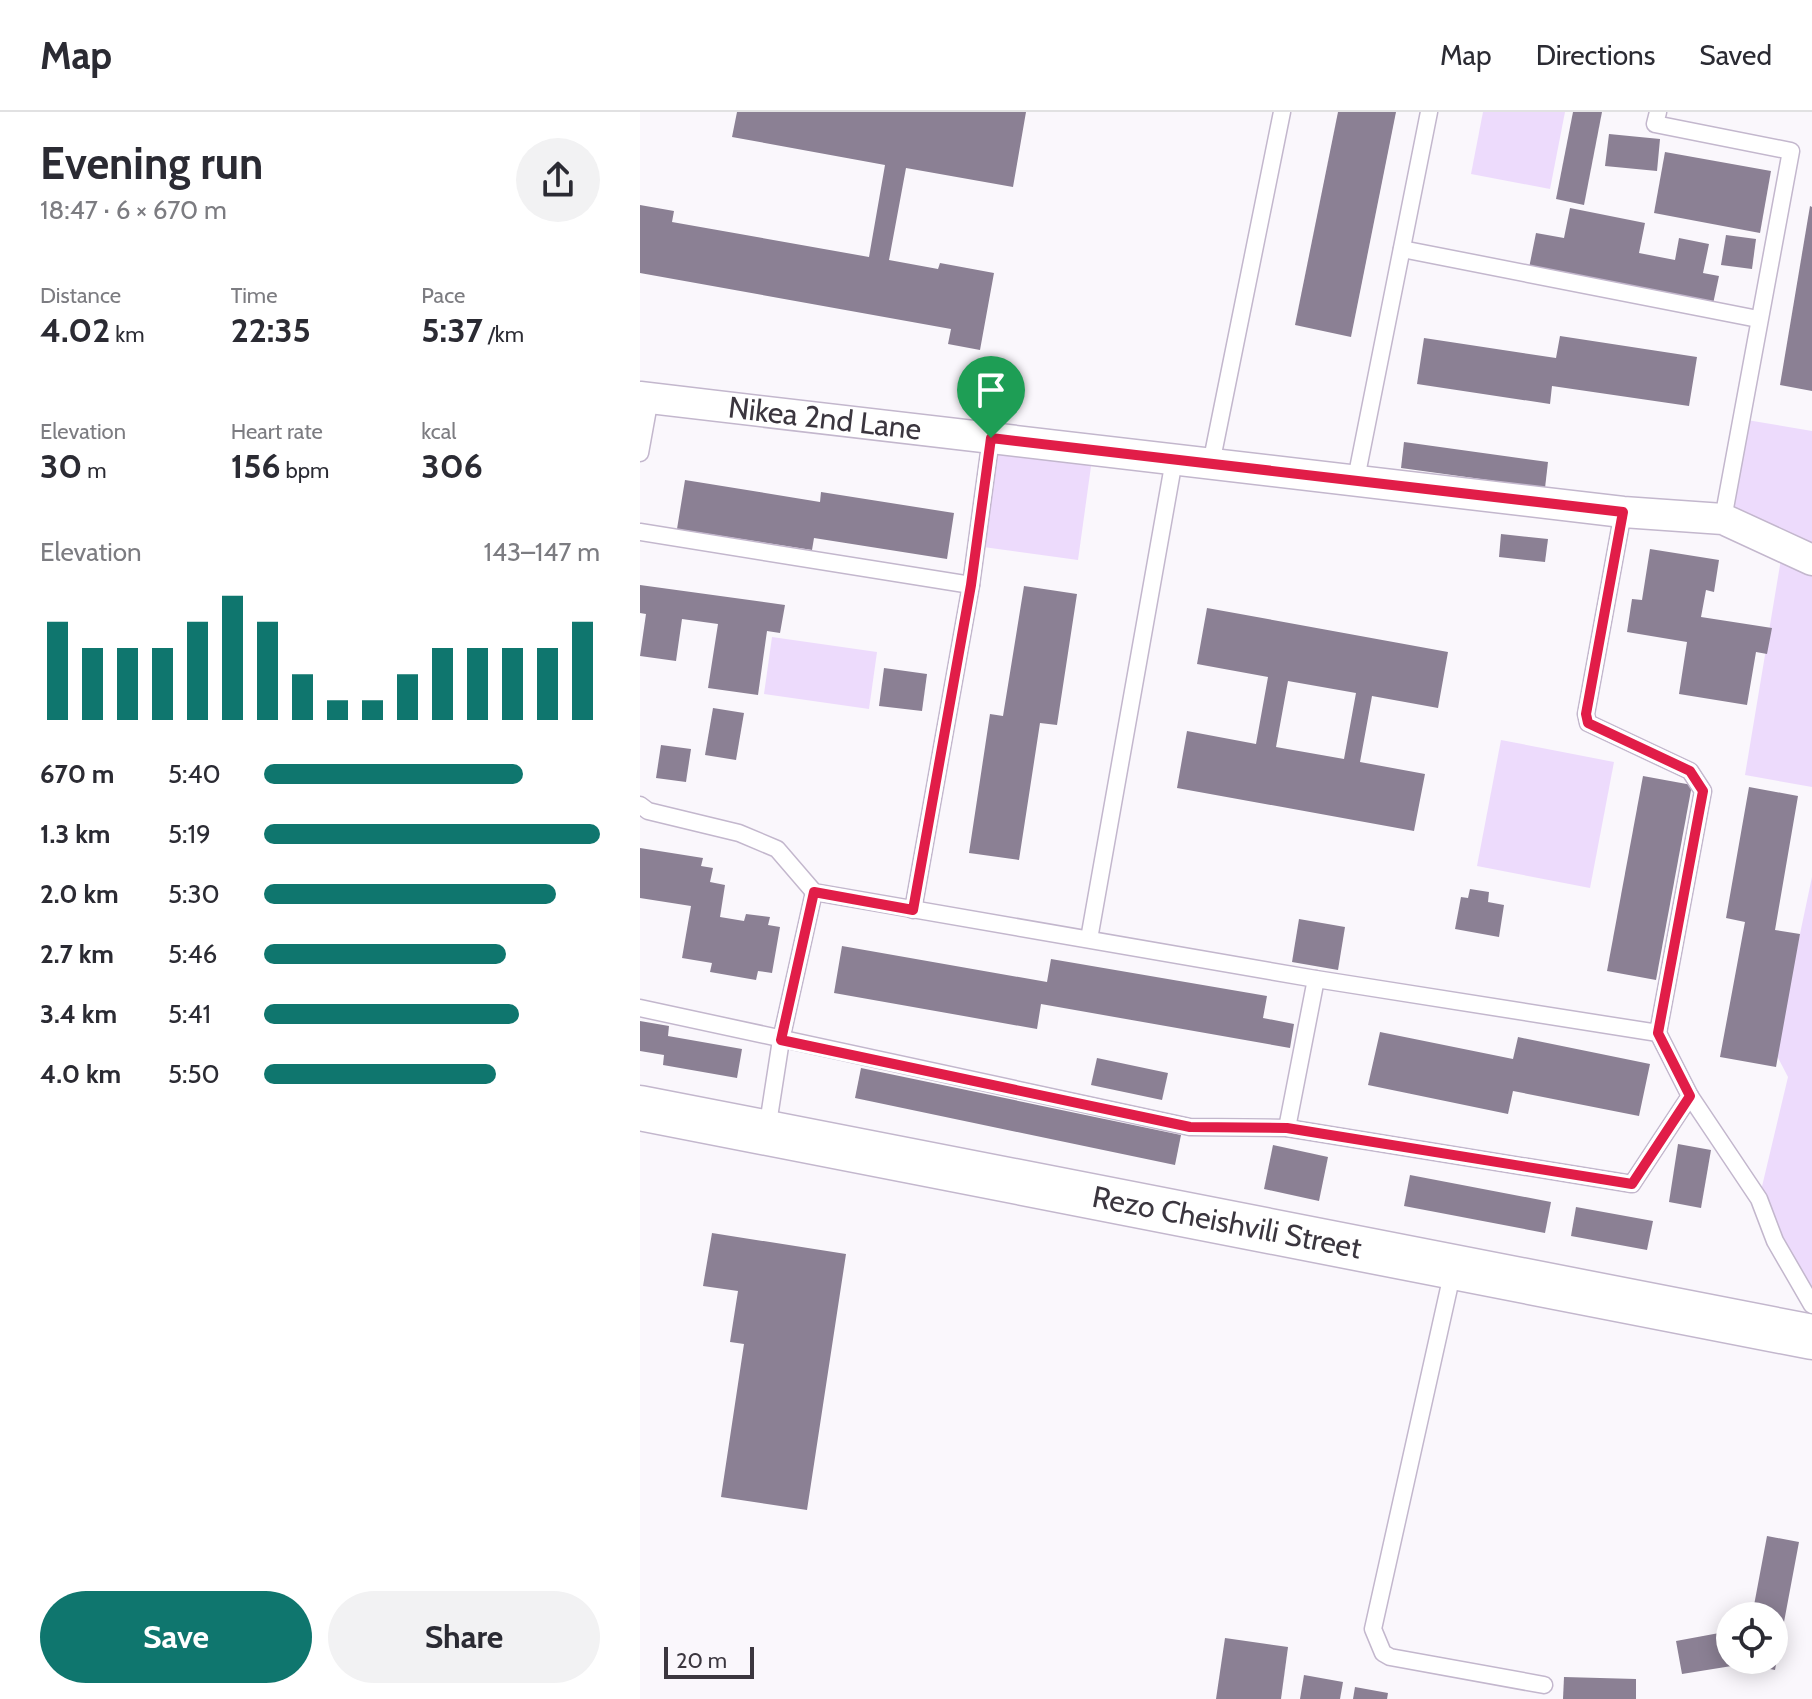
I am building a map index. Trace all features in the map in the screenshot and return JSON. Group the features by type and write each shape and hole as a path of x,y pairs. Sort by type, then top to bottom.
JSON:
{"main road":[{"name":"Rezo Cheishvili Street","path":"640,1108 1812,1337"}],"street":[{"name":"Nikea 2nd Lane","path":"645,397 1623,512 1723,519 1812,560"}],"lane":[{"path":"1211,464 1282,112"},
{"path":"1356,479 1429,112"},
{"path":"1658,112 1655,124 1791,151 1723,519"},
{"path":"1402,249 1758,319"},
{"path":"640,453 645,397"},
{"path":"913,910 971,585 991,438"},
{"path":"1089,939 1174,460"},
{"path":"1623,512 1586,714 1588,723 1690,771 1703,791 1658,1033 1690,1096 1759,1199 1775,1241 1812,1305"},
{"path":"640,532 971,585"},
{"path":"640,805 648,811 739,833 777,849 814,892 1316,979 1658,1033"},
{"path":"766,1134 781,1040 814,892"},
{"path":"1287,1128 1316,979"},
{"path":"640,1008 1190,1127 1287,1128 1632,1184 1690,1096"},
{"path":"1454,1269 1373,1629 1383,1653 1390,1657 1544,1685"}],"shaded area":[{"path":"1483,112 1565,112 1550,189 1471,174"},
{"path":"1741,419 1812,431 1812,787 1745,775 1783,547 1723,519"},
{"path":"991,438 1093,452 1078,560 976,546"},
{"path":"772,637 877,652 869,709 764,694"},
{"path":"1501,740 1614,762 1590,888 1477,866"},
{"path":"1812,877 1812,1305 1759,1199 1788,1077 1775,1052"}],"building":[{"path":"737,112 1026,112 1013,187 906,168 889,260 938,269 940,263 994,273 980,350 948,344 951,329 640,273 640,205 674,211 672,222 869,257 885,165 732,137"},
{"path":"1338,112 1396,112 1351,337 1295,325"},
{"path":"1573,112 1602,112 1584,205 1556,199"},
{"path":"1609,134 1660,139 1657,171 1605,166"},
{"path":"1665,152 1771,171 1760,233 1654,213"},
{"path":"1812,207 1812,391 1780,385"},
{"path":"1570,208 1645,223 1639,253 1675,260 1679,238 1709,244 1703,273 1719,276 1713,304 1529,268 1536,233 1564,238"},
{"path":"1726,235 1756,239 1752,269 1721,265"},
{"path":"1560,336 1697,357 1689,406 1552,386 1550,404 1417,384 1424,338 1556,358"},
{"path":"1404,442 1548,462 1545,488 1401,468"},
{"path":"685,480 820,502 821,492 954,513 947,559 814,538 812,550 677,529"},
{"path":"1501,534 1548,539 1545,562 1499,557"},
{"path":"1650,549 1719,560 1714,592 1706,590 1701,617 1772,628 1767,654 1756,652 1747,705 1679,694 1687,642 1627,632 1632,599 1642,600"},
{"path":"640,585 785,605 780,633 767,631 758,695 708,688 718,624 682,619 676,661 640,656 646,614 640,613"},
{"path":"1024,586 1077,594 1057,725 1040,723 1019,860 969,853 990,714 1003,716"},
{"path":"1207,608 1448,652 1438,708 1372,696 1360,762 1425,774 1414,831 1177,788 1187,731 1256,744 1268,677 1197,664","holes":["1288,681 1356,693 1344,759 1276,747"]},
{"path":"884,668 927,674 922,711 879,706"},
{"path":"713,708 744,713 736,760 705,755"},
{"path":"661,745 691,749 686,782 656,778"},
{"path":"1643,776 1692,785 1656,980 1607,971"},
{"path":"1749,787 1798,796 1775,930 1800,934 1776,1067 1720,1057 1745,922 1726,918"},
{"path":"640,848 703,858 701,866 713,868 710,882 725,885 720,917 744,921 746,914 770,917 768,925 780,927 772,973 758,971 756,980 710,972 712,963 682,958 691,906 640,898"},
{"path":"1470,889 1489,892 1488,902 1504,905 1499,937 1455,929 1461,897 1468,898"},
{"path":"1299,919 1345,927 1338,970 1292,962"},
{"path":"842,946 1047,982 1051,959 1267,996 1263,1018 1294,1024 1290,1048 1041,1004 1037,1029 834,993"},
{"path":"640,1021 669,1026 668,1036 742,1049 737,1078 663,1065 664,1055 640,1051"},
{"path":"1380,1032 1513,1059 1518,1037 1650,1064 1639,1116 1513,1091 1508,1114 1368,1085"},
{"path":"1097,1058 1168,1073 1162,1100 1091,1085"},
{"path":"861,1068 1181,1135 1175,1165 855,1098"},
{"path":"1678,1144 1711,1150 1701,1208 1669,1202"},
{"path":"1273,1145 1328,1157 1319,1201 1264,1189"},
{"path":"1410,1175 1551,1202 1545,1233 1404,1206"},
{"path":"1576,1207 1653,1221 1647,1250 1571,1236"},
{"path":"712,1233 846,1254 807,1510 721,1497 744,1344 730,1342 738,1291 703,1286"},
{"path":"1767,1536 1799,1542 1788,1602 1755,1602"},
{"path":"1716,1634 1716,1669 1682,1674 1676,1641"},
{"path":"1225,1638 1288,1647 1281,1699 1216,1699"},
{"path":"1304,1675 1343,1682 1340,1699 1300,1699"},
{"path":"1564,1677 1636,1679 1636,1699 1563,1699"},
{"path":"1355,1687 1388,1693 1387,1699 1353,1699"}],"route":[{"path":"991,438 1623,512 1586,714 1588,723 1690,771 1703,791 1658,1033 1690,1096 1632,1184 1287,1128 1190,1127 781,1040 814,892 913,910 971,585 991,438"}]}
